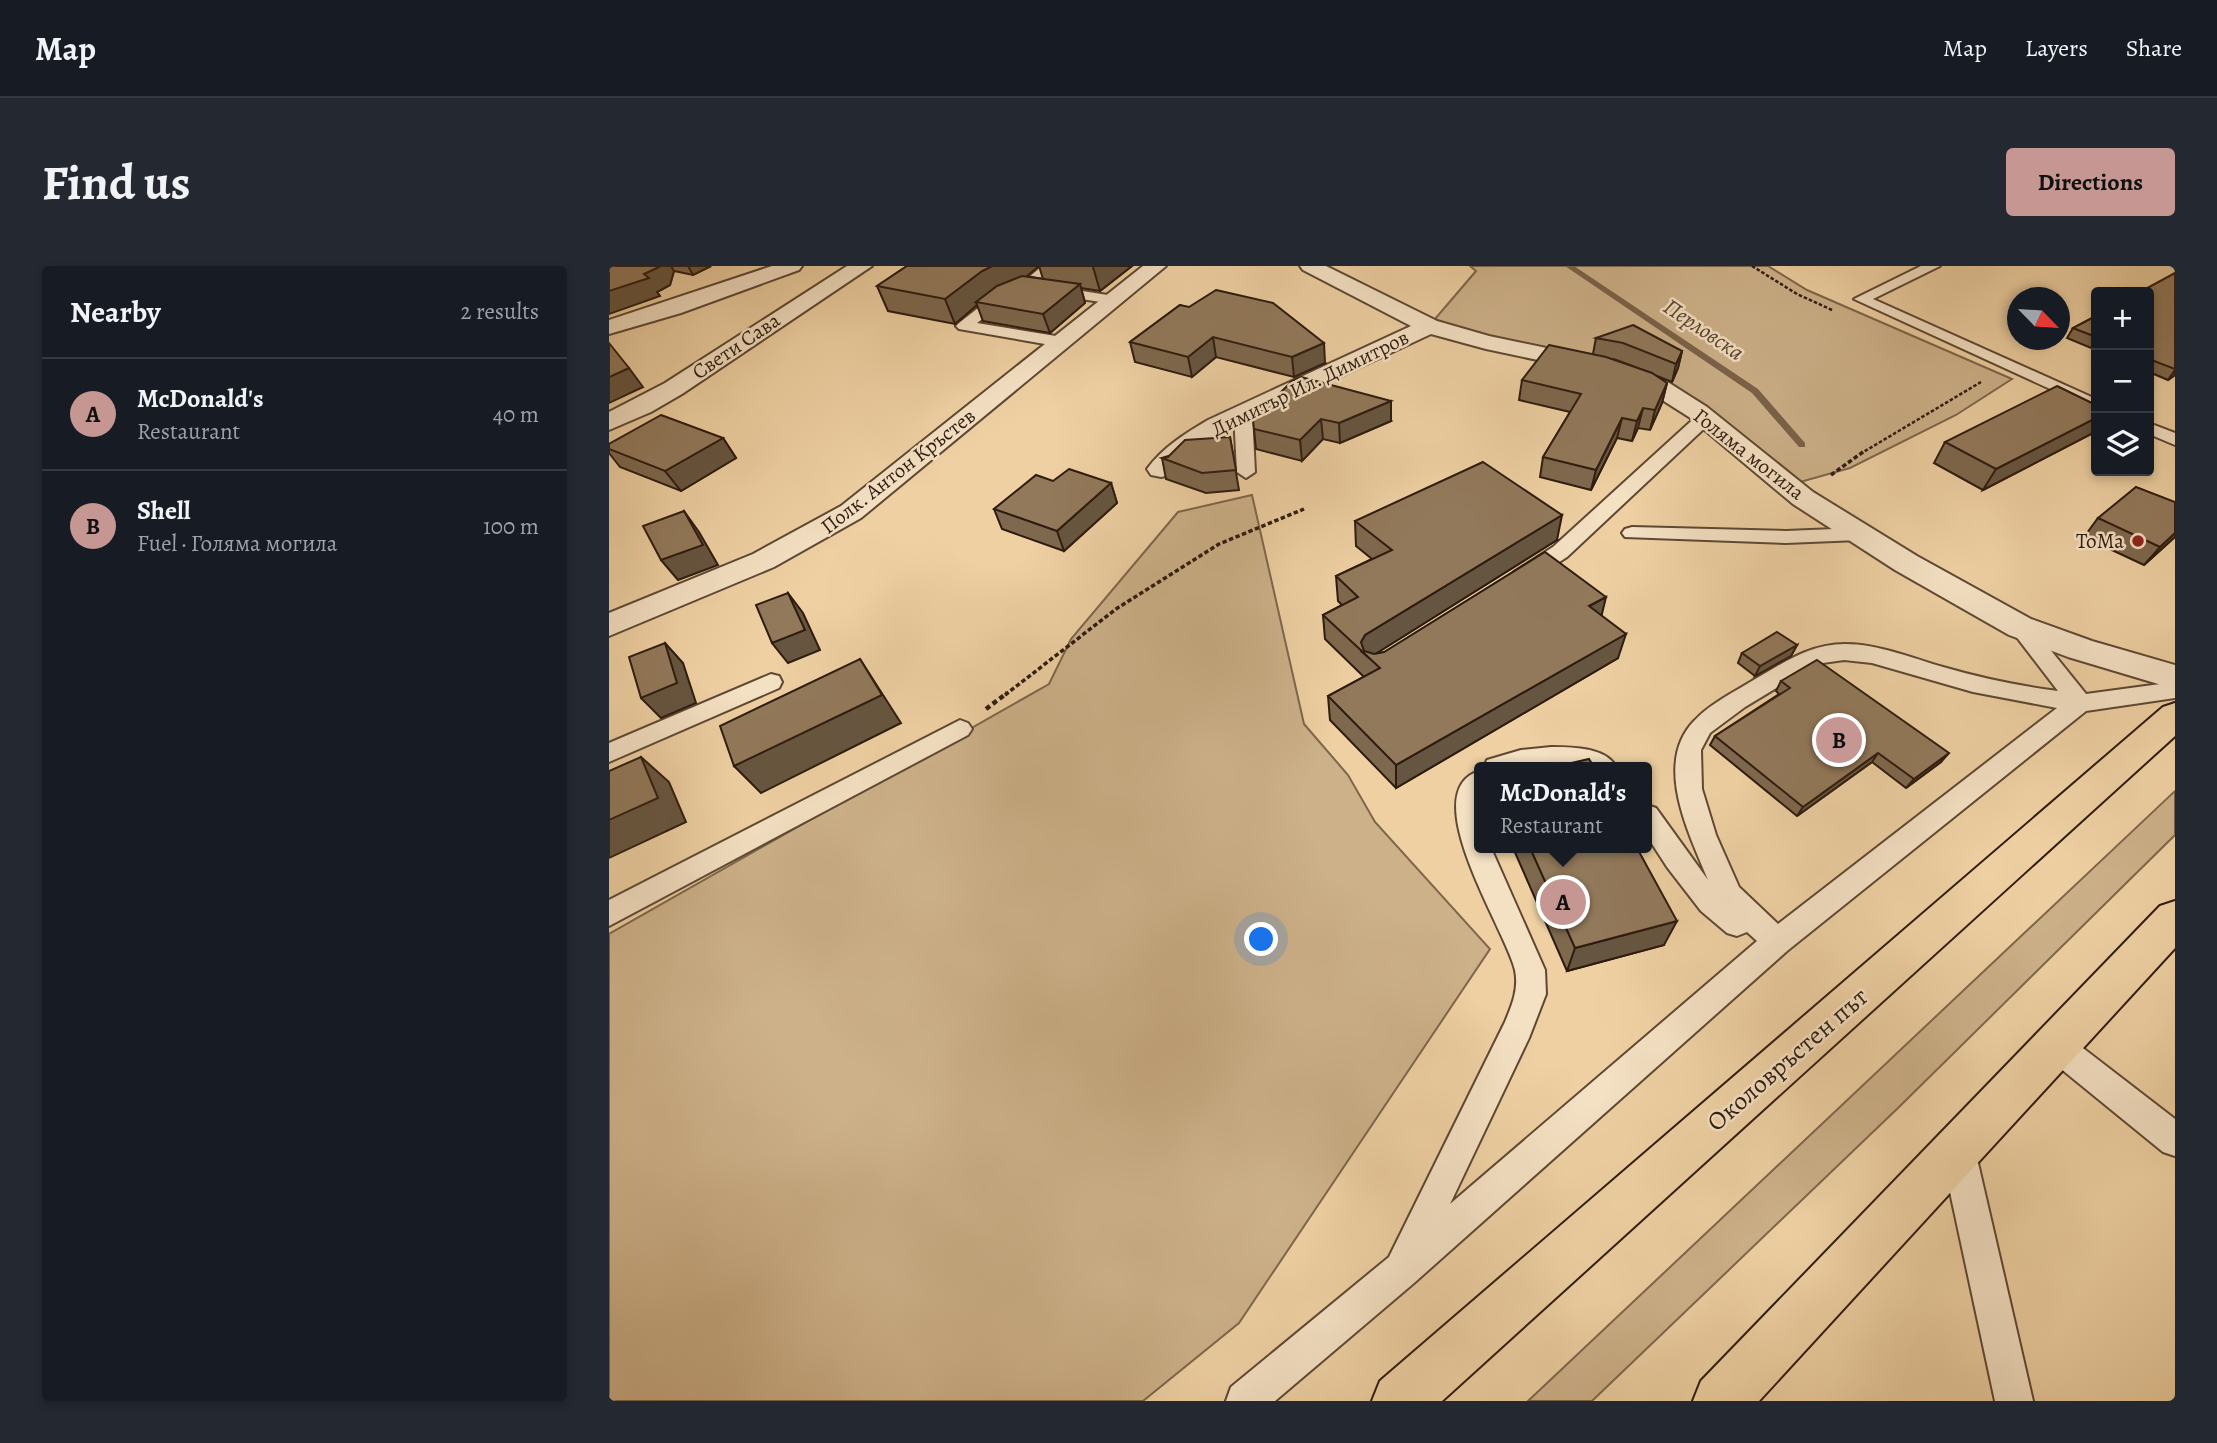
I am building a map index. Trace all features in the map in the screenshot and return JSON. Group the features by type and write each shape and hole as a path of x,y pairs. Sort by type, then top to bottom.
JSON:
{"highway":[{"name":"Околовръстен път","path":"1400,1400 2175,716"},
{"path":"1721,1401 2175,919"}],"street":[{"path":"609,327 673,308 793,266"},
{"name":"Свети Сава","path":"609,422 643,408 824,287 862,266"},
{"name":"Полк. Антон Кръстев","path":"609,625 809,540 851,512 1156,266"},
{"name":"Голяма могила","path":"1310,266 1429,326 1486,342 1610,368 1657,386 1705,418 1803,498 1906,563 2020,627 2080,649 2175,677"},
{"name":"Димитър Ил. Димитров","path":"1161,469 1188,443 1243,413 1429,326"}],"lane":[{"path":"1050,266 1026,287 997,300 964,326 1062,342"},
{"path":"1933,266 1861,299 2091,403"},
{"path":"1026,287 1114,300"},
{"path":"1243,413 1246,472"},
{"path":"1503,588 1560,552 1705,418"},
{"path":"2154,430 2175,440"},
{"path":"1632,533 1786,537 1859,534"},
{"path":"2020,627 2080,703"},
{"path":"1777,942 1728,894 1703,835 1689,789 1689,750 1702,727 1737,701 1810,657 1844,652 1872,655 2022,695 2080,703 2175,691"},
{"path":"609,753 772,682"},
{"path":"1245,1401 1401,1270 1777,942 2080,703"},
{"path":"609,915 960,729"},
{"path":"1520,762 1543,757 1573,756 1590,762"},
{"path":"1474,786 1468,806 1474,835"},
{"path":"1652,822 1698,887 1724,916 1777,942"},
{"path":"1401,1270 1518,1028 1531,994 1529,970 1481,853"},
{"path":"2055,1045 2175,1140"},
{"path":"1958,1150 2014,1401"}],"path":[{"path":"1752,266 1797,294 1834,311"},
{"path":"1803,498 1846,463 1983,380 1971,375"},
{"path":"960,729 1116,609 1184,565 1219,544 1304,509"}],"shaded area":[{"path":"1470,266 1768,266 1807,290 2012,379 1956,415 1850,468 1786,486 1656,386 1429,326 1476,271"},
{"path":"1252,495 1304,724 1348,775 1375,822 1490,949 1239,1323 1143,1401 609,1401 609,934 1049,684 1071,639 1178,512"},
{"path":"2175,791 2175,835 1898,1108 1592,1401 1528,1401"}],"building":[{"path":"609,266 659,267 644,274 649,278 609,291"},
{"path":"907,266 992,266 945,299 877,286"},
{"path":"2175,273 2175,369 2154,361 2154,287 2149,287"},
{"path":"1022,276 1080,284 1043,314 976,302 997,286"},
{"path":"1216,290 1273,303 1324,343 1292,357 1213,337 1188,357 1130,342 1180,305 1189,307"},
{"path":"2091,319 2091,335 2073,328"},
{"path":"1633,325 1682,351 1676,364 1623,343 1596,338"},
{"path":"609,343 629,368 609,377"},
{"path":"1549,345 1606,357 1652,373 1667,383 1655,410 1643,408 1637,421 1622,418 1596,470 1543,457 1581,394 1522,380"},
{"path":"1301,377 1391,401 1339,423 1321,419 1300,440 1254,429 1253,420 1292,381"},
{"path":"2057,386 2091,403 2091,421 1996,469 1945,442"},
{"path":"661,415 723,438 665,471 609,449 609,444"},
{"path":"1230,437 1236,470 1202,473 1162,458 1168,457 1185,440"},
{"path":"1483,462 1562,515 1365,635 1361,642 1364,651 1374,654 1384,652 1545,552 1606,597 1589,606 1626,634 1396,765 1328,696 1380,668 1323,615 1358,597 1336,576 1392,550 1355,521"},
{"path":"1069,469 1111,483 1057,531 994,509 1036,475 1053,481"},
{"path":"2136,487 2175,502 2175,533 2160,547 2098,518"},
{"path":"684,511 703,545 661,560 643,526"},
{"path":"788,593 805,630 772,643 756,605"},
{"path":"1777,632 1797,645 1760,666 1742,653"},
{"path":"665,643 677,683 641,698 629,657"},
{"path":"860,659 882,695 734,766 720,726"},
{"path":"1817,660 1949,753 1914,779 1878,753 1803,807 1715,736 1790,688 1781,681"},
{"path":"641,757 658,798 609,820 609,771"},
{"path":"1532,853 1640,853 1677,921 1575,948"}],"waterway":[{"name":"Перловска","path":"1569,266 1755,391 1802,445"}],"place":[{"name":"ТоМа","path":"2138,541"},
{"name":"Shell","path":"1839,740"},
{"name":"McDonald's","path":"1563,902"}]}
